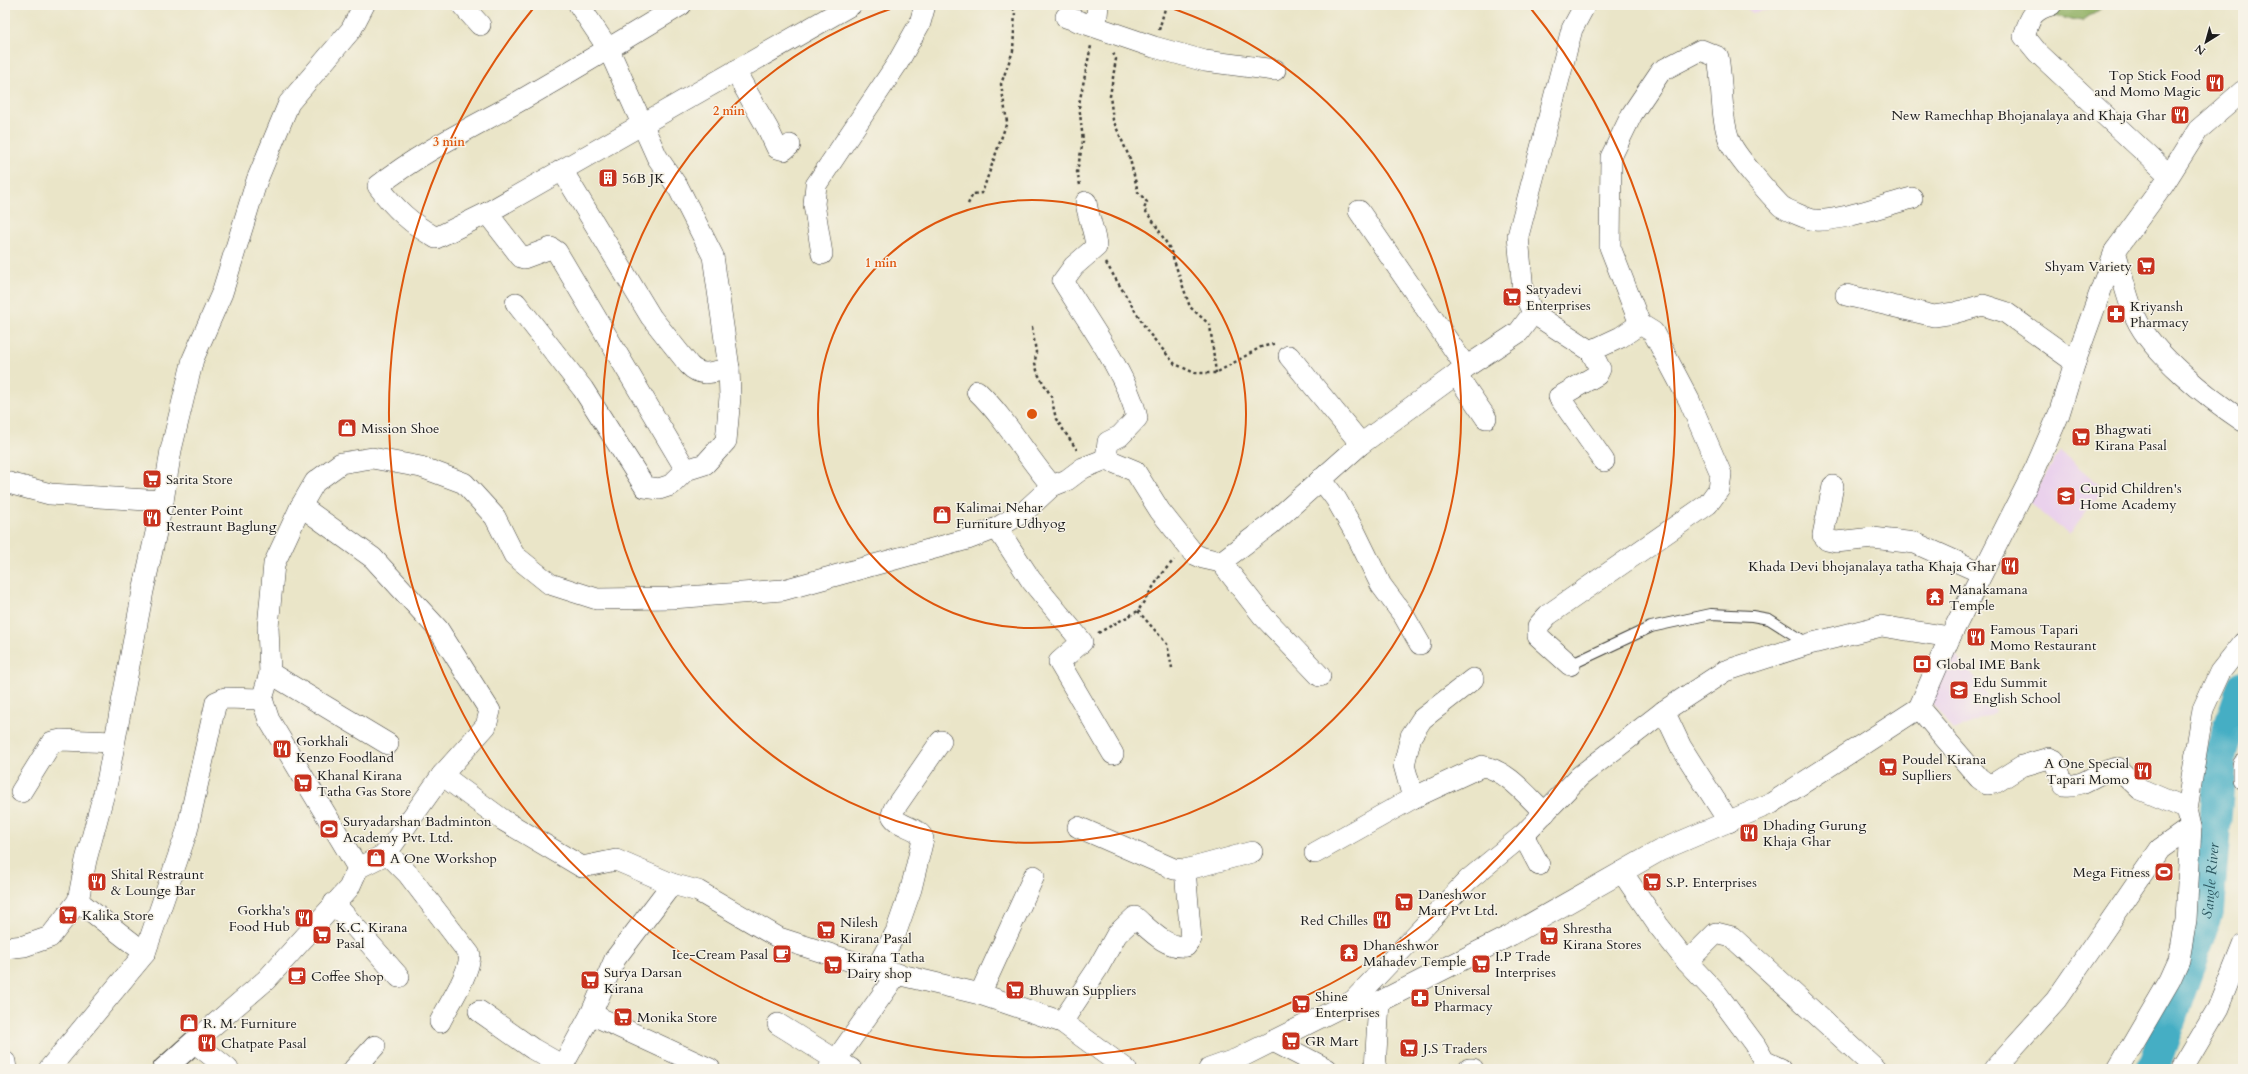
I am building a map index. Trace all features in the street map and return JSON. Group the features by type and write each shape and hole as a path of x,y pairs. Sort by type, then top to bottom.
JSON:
{"street":[{"path":"5,948 24,946 50,937 78,901 86,860 107,782 180,408 193,359 222,293 257,180 289,103 351,30 364,5"},
{"path":"462,5 480,25"},
{"path":"516,303 583,389 645,487 659,489 670,485 686,470 705,464 726,441 730,397 729,368 713,256 679,190 657,157 609,50 580,5"},
{"path":"681,5 609,50 440,143 405,165 378,186 394,207 415,226 436,238 487,213 851,5"},
{"path":"822,254 814,204 816,184 897,64 920,23 925,5"},
{"path":"1098,5 1102,28"},
{"path":"1585,5 1572,29 1518,236 1523,291 1533,313 1591,351 1600,370 1597,375 1559,397 1604,461"},
{"path":"2051,5 2038,8 2029,19 2024,36 2038,53 2169,175"},
{"path":"1066,17 1102,28 1154,47 1205,61 1275,70"},
{"path":"1570,665 1538,636 1538,626 1548,615 1708,504 1719,489 1721,474 1689,400 1653,332 1640,324 1610,247 1611,157 1632,114 1661,71 1701,50 1718,57 1722,82 1723,110 1730,142 1751,170 1783,207 1814,220 1838,217 1912,198"},
{"path":"735,71 777,148 784,150 790,146"},
{"path":"1353,1001 1379,1002 1511,935 1659,852 1772,803 1919,708 1950,637 2036,467 2059,414 2075,362 2115,251 2169,175 2198,130 2243,91"},
{"path":"562,170 651,317 689,365 695,371 706,374 729,368"},
{"path":"1086,202 1087,214 1095,234 1096,247 1074,266 1063,282 1098,337 1134,404 1137,418 1120,436 1108,442 1106,459"},
{"path":"1359,211 1461,370 1486,418"},
{"path":"487,213 522,258 551,248 558,252 686,470"},
{"path":"2115,251 2136,319 2162,355 2222,407 2243,421"},
{"path":"1846,295 1934,316 1954,313 1983,305 2004,312 2075,362"},
{"path":"1221,562 1271,524 1361,444 1461,370 1519,332 1533,313"},
{"path":"1591,351 1620,337 1640,324"},
{"path":"1289,356 1361,444"},
{"path":"977,391 998,411 1031,462 1052,486"},
{"path":"358,868 269,720 262,699 270,673 268,627 274,564 301,506 315,482 341,463 372,458 421,468 464,483 495,517 514,555 550,584 597,599 672,598 783,590 968,539 997,528 1025,511 1052,486 1067,480 1083,468 1106,459 1135,471 1160,511 1194,554 1203,558 1221,562 1263,616 1320,676"},
{"path":"1321,479 1340,506 1381,585 1404,616 1420,644"},
{"path":"5,482 50,494 163,500"},
{"path":"1833,486 1822,535 1827,540 1836,542 1873,538 1915,543 1982,573"},
{"path":"164,1069 266,980 348,888 358,868 387,853 442,775 486,726 490,711 438,628 373,558 301,506"},
{"path":"997,528 1031,580 1082,642 1059,662 1113,754"},
{"path":"1209,1069 1247,1061 1273,1041 1353,1001 1468,880 1523,835 1580,776 1664,711 1725,671 1809,644 1881,626 1950,637"},
{"path":"2118,1069 2166,987 2179,960 2186,920 2189,818 2203,709 2220,672 2243,643"},
{"path":"270,673 388,744"},
{"path":"1413,798 1404,765 1411,736 1422,719 1473,679"},
{"path":"49,1069 145,953 187,831 216,702 225,698 262,699"},
{"path":"1919,708 1979,778 1987,784 1995,783 2022,766 2049,758 2054,760 2064,786 2076,787 2108,769 2118,768 2140,789 2189,818"},
{"path":"1664,711 1681,747 1729,822"},
{"path":"21,792 52,742 61,740 114,742"},
{"path":"876,969 896,932 911,889 923,839 921,834 894,820 892,815 894,809 941,740"},
{"path":"2243,765 2243,779"},
{"path":"1315,853 1413,798 1482,766 1492,768 1504,774 1545,813"},
{"path":"442,775 503,820 582,867 616,860 672,884 703,893 779,938 876,969 980,994 995,1001 1062,1022 1126,1069"},
{"path":"1994,1069 2056,1000 2160,849 2189,818"},
{"path":"1078,827 1174,869 1185,870 1252,852"},
{"path":"1523,835 1539,865"},
{"path":"387,853 408,874 470,955 461,980 440,1022"},
{"path":"1062,1022 1098,968 1117,934 1135,917 1165,942 1179,947 1186,946 1191,939 1185,870"},
{"path":"1622,872 1658,925 1688,962 1718,995 1755,1045 1767,1066"},
{"path":"980,994 1034,876"},
{"path":"479,1011 533,1049 562,1067 591,1014 615,959 672,884"},
{"path":"78,901 145,953"},
{"path":"334,903 399,977"},
{"path":"1688,962 1716,933 1732,937 1876,1069"},
{"path":"2182,1069 2218,1008 2243,944"},
{"path":"778,1024 838,1066 898,974"},
{"path":"1375,1069 1379,1002"},
{"path":"591,1014 685,1063 710,1069"},
{"path":"1273,1041 1327,1069"},
{"path":"194,1042 228,1069"},
{"path":"354,1069 375,1046"},
{"path":"5,1062 6,1069"}],"lane":[{"path":"1570,665 1651,627 1711,614 1752,616 1769,619 1809,644"}],"path":[{"path":"968,204 973,194 982,193 1007,122 1001,84 1014,50 1015,11 1013,8 1016,5"},
{"path":"1154,47 1166,5"},
{"path":"1086,202 1077,172 1083,141 1079,104 1102,28"},
{"path":"1102,28 1107,34 1110,49 1116,59 1110,96 1113,120 1130,159 1138,192 1147,202 1144,210 1155,224 1170,249 1190,307 1210,325 1216,373"},
{"path":"1096,247 1140,315 1148,332 1175,364 1195,373 1216,373 1261,347 1277,344 1289,356"},
{"path":"1032,327 1036,352 1035,363 1038,374 1050,396 1054,413 1062,430 1081,456 1083,468"},
{"path":"1082,642 1138,611 1162,573 1188,545"},
{"path":"1138,611 1166,644 1172,668"}],"shaded area":[{"path":"1743,5 1789,5 1789,6 1752,13"},
{"name":"Cupid Children's Home Academy","path":"2060,451 2104,489 2069,535 2029,502"},
{"name":"Edu Summit English School","path":"1954,653 1979,682 1996,711 1953,731 1929,698"}],"green space":[{"path":"2033,5 2105,5 2082,21 2053,16"}],"waterway":[{"name":"Sangle River","path":"2151,1069 2154,1066 2208,911 2221,752 2243,686"}],"place":[{"name":"Top Stick Food and Momo Magic","path":"2215,83"},
{"name":"New Ramechhap Bhojanalaya and Khaja Ghar","path":"2180,115"},
{"name":"56B JK","path":"608,178"},
{"name":"Shyam Variety","path":"2146,266"},
{"name":"Satyadevi Enterprises","path":"1512,297"},
{"name":"Kriyansh Pharmacy","path":"2116,314"},
{"name":"Mission Shoe","path":"347,428"},
{"name":"Bhagwati Kirana Pasal","path":"2081,437"},
{"name":"Sarita Store","path":"152,479"},
{"name":"Cupid Children's Home Academy","path":"2066,496"},
{"name":"Kalimai Nehar Furniture Udhyog","path":"942,515"},
{"name":"Center Point Restraunt Baglung","path":"152,518"},
{"name":"Khada Devi bhojanalaya tatha Khaja Ghar","path":"2010,566"},
{"name":"Manakamana Temple","path":"1935,597"},
{"name":"Famous Tapari Momo Restaurant","path":"1976,637"},
{"name":"Global IME Bank","path":"1922,664"},
{"name":"Edu Summit English School","path":"1959,690"},
{"name":"Gorkhali Kenzo Foodland","path":"282,749"},
{"name":"Poudel Kirana Suplliers","path":"1888,767"},
{"name":"A One Special Tapari Momo","path":"2143,771"},
{"name":"Khanal Kirana Tatha Gas Store","path":"303,783"},
{"name":"Suryadarshan Badminton Academy Pvt. Ltd.","path":"329,829"},
{"name":"Dhading Gurung Khaja Ghar","path":"1749,833"},
{"name":"A One Workshop","path":"376,858"},
{"name":"Mega Fitness","path":"2164,872"},
{"name":"Shital Restraunt & Lounge Bar","path":"97,882"},
{"name":"S.P. Enterprises","path":"1652,882"},
{"name":"Daneshwor Mart Pvt Ltd.","path":"1404,902"},
{"name":"Kalika Store","path":"68,915"},
{"name":"Gorkha's Food Hub","path":"304,918"},
{"name":"Red Chilles","path":"1382,920"},
{"name":"Nilesh Kirana Pasal","path":"826,930"},
{"name":"K.C. Kirana Pasal","path":"322,935"},
{"name":"Shrestha Kirana Stores","path":"1549,936"},
{"name":"Dhaneshwor Mahadev Temple","path":"1349,953"},
{"name":"Ice-Cream Pasal","path":"782,954"},
{"name":"I.P Trade Interprises","path":"1481,964"},
{"name":"Kirana Tatha Dairy shop","path":"833,965"},
{"name":"Coffee Shop","path":"297,976"},
{"name":"Surya Darsan Kirana","path":"590,980"},
{"name":"Bhuwan Suppliers","path":"1015,990"},
{"name":"Universal Pharmacy","path":"1420,998"},
{"name":"Shine Enterprises","path":"1301,1004"},
{"name":"Monika Store","path":"623,1017"},
{"name":"R. M. Furniture","path":"189,1023"},
{"name":"GR Mart","path":"1291,1041"},
{"name":"Chatpate Pasal","path":"207,1043"},
{"name":"J.S Traders","path":"1409,1048"}]}
